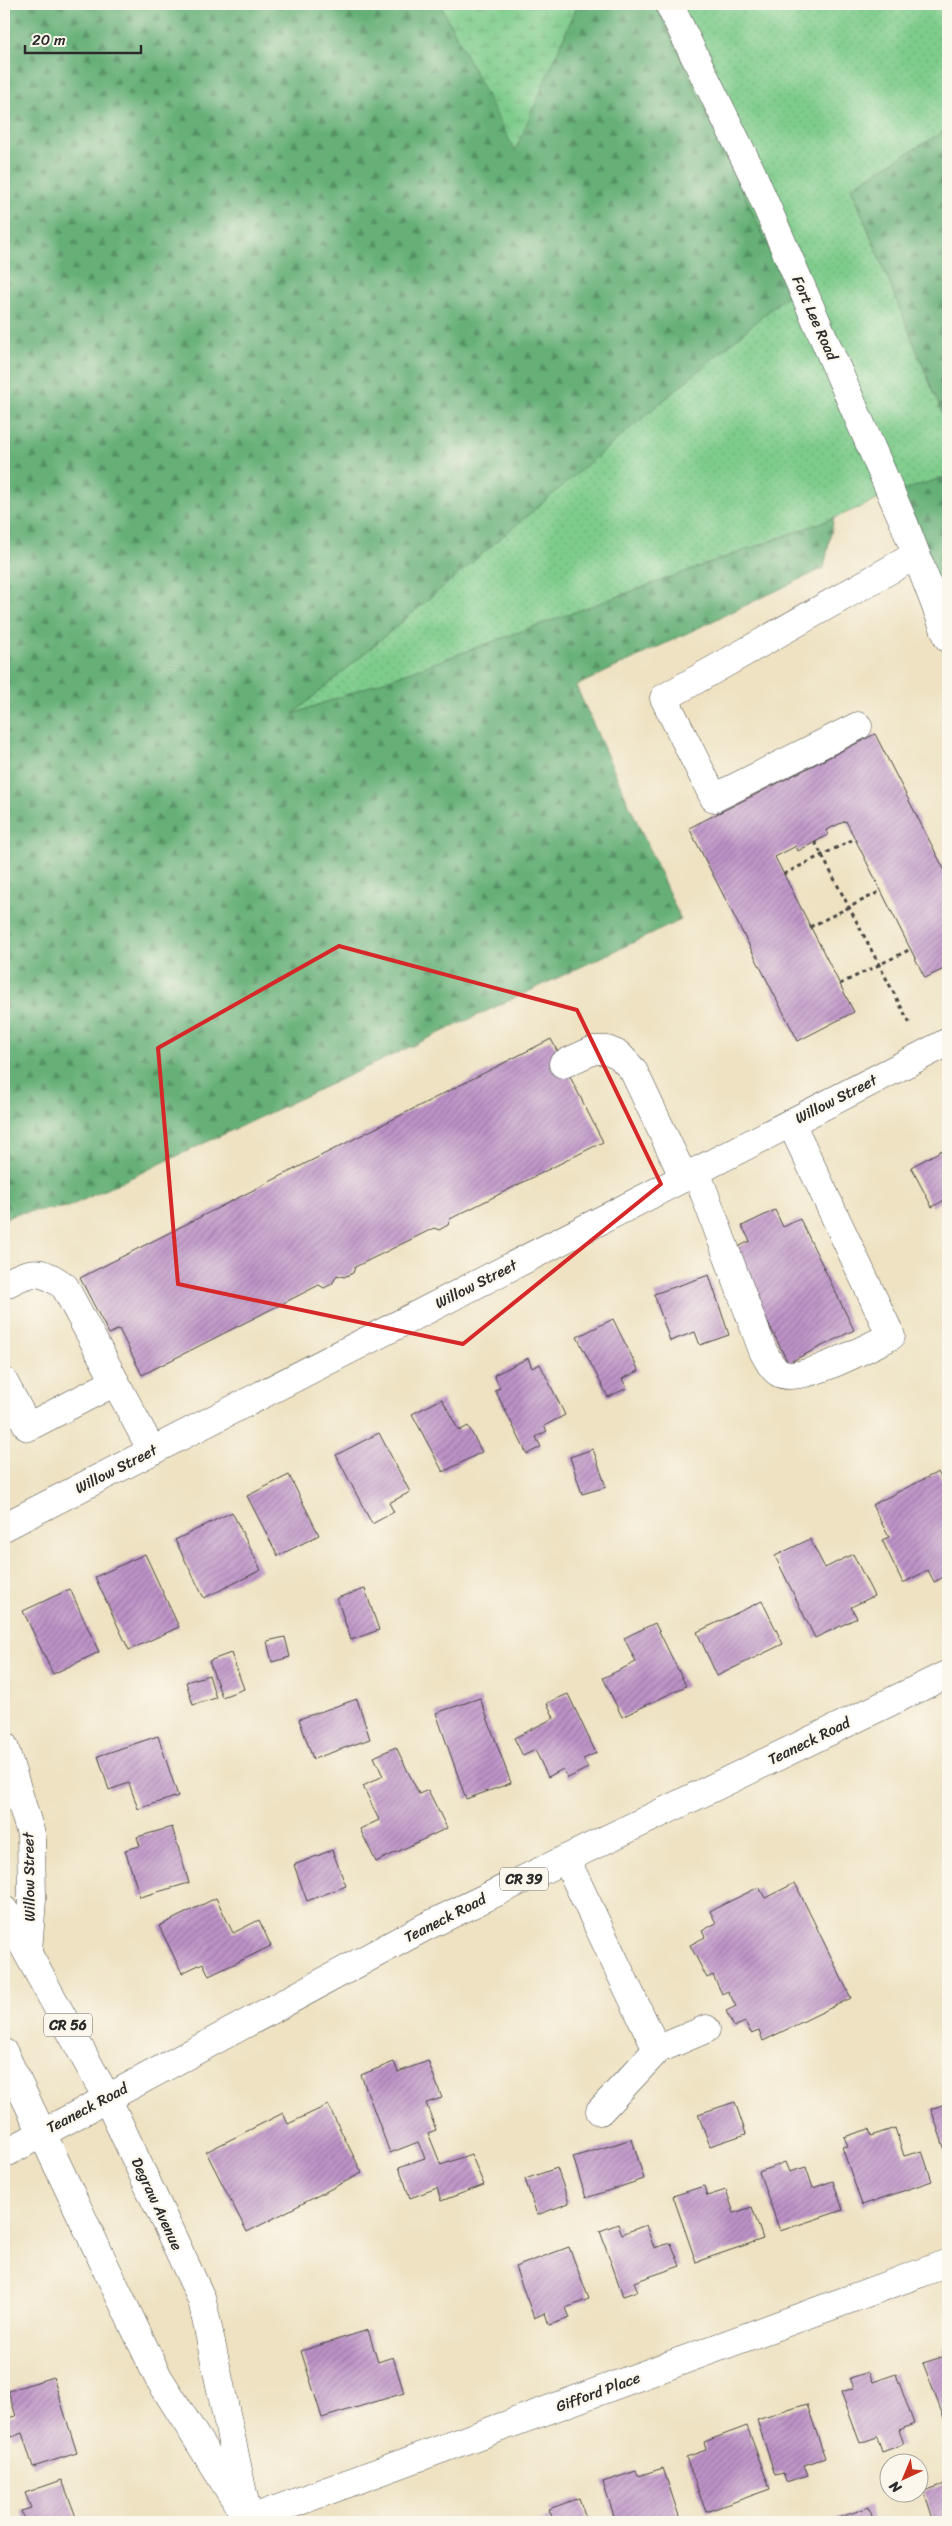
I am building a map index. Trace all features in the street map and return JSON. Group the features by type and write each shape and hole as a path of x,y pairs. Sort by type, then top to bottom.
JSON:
{"street":[{"name":"Fort Lee Road","path":"669,4 752,173 904,523 948,638"},
{"path":"858,726 714,798 664,698 916,556"},
{"name":"Willow Street","path":"4,1527 937,1048"},
{"path":"563,1064 594,1050 607,1050 620,1055 633,1070 690,1174 763,1351 778,1372 790,1376 814,1371 891,1336 791,1123"},
{"path":"4,1285 27,1272 50,1275 65,1287 152,1451"},
{"path":"4,1382 28,1427 115,1382"},
{"name":"Teaneck Road","path":"4,2154 425,1927 948,1674"},
{"name":"Willow Street","path":"4,1746 31,1834 32,1900 28,1951"},
{"path":"566,1859 657,2050"},
{"name":"Degraw Avenue","path":"4,1910 107,2098 202,2300 248,2521"},
{"path":"600,2112 657,2050 706,2029"},
{"path":"4,2053 158,2378 248,2521"},
{"name":"Gifford Place","path":"248,2521 948,2263"}],"path":[{"path":"784,874 854,839"},
{"path":"815,842 879,964 937,1048"},
{"path":"810,927 881,891"},
{"path":"840,984 911,949"}],"highlighted area":[{"path":"339,946 577,1010 661,1184 463,1344 178,1284 158,1048"}],"green space":[{"path":"4,4 440,4 515,150 578,4 656,4 790,293 293,714 834,518 824,568 576,686 681,920 68,1207 18,1213 4,1219"},
{"path":"440,4 578,4 515,151"},
{"path":"656,4 948,4 948,129 851,187 948,428 948,476 892,494 834,518 291,715 790,293"},
{"path":"948,129 948,428 851,187"},
{"path":"948,476 948,638 891,494"}],"building":[{"path":"875,734 948,877 948,967 925,978 846,821 826,830 828,835 798,851 796,846 775,857 854,1012 798,1041 689,828"},
{"path":"551,1039 603,1142 450,1219 448,1225 439,1230 434,1228 355,1267 353,1273 344,1277 337,1275 332,1284 324,1288 319,1285 142,1375 119,1329 109,1334 80,1278"},
{"path":"948,1147 948,1198 932,1207 911,1167"},
{"path":"775,1210 783,1227 800,1219 854,1330 788,1363 732,1250 750,1241 742,1226"},
{"path":"709,1275 729,1335 700,1345 695,1332 670,1341 654,1294"},
{"path":"613,1319 639,1371 622,1379 627,1388 608,1397 577,1337"},
{"path":"528,1358 532,1368 540,1364 565,1415 544,1426 547,1431 536,1437 541,1447 527,1454 495,1390 500,1388 494,1375"},
{"path":"442,1399 459,1431 468,1426 482,1452 443,1472 412,1414"},
{"path":"379,1433 410,1492 389,1503 394,1512 372,1524 336,1455"},
{"path":"593,1449 606,1487 582,1494 570,1457"},
{"path":"938,1472 948,1492 948,1575 934,1582 928,1570 903,1583 882,1540 889,1537 872,1505"},
{"path":"289,1475 319,1535 278,1556 247,1496"},
{"path":"232,1512 261,1570 204,1598 175,1540"},
{"path":"810,1539 825,1568 853,1554 874,1596 851,1607 857,1618 815,1638 775,1556"},
{"path":"145,1554 179,1627 129,1650 95,1577"},
{"path":"70,1589 99,1652 53,1674 23,1611"},
{"path":"365,1589 379,1630 351,1640 337,1598"},
{"path":"762,1601 783,1644 717,1676 697,1632"},
{"path":"655,1623 686,1686 622,1717 603,1678 636,1662 624,1638"},
{"path":"285,1637 290,1657 272,1662 267,1641"},
{"path":"231,1653 244,1689 222,1697 209,1661"},
{"path":"209,1675 216,1698 193,1705 186,1682"},
{"path":"568,1694 596,1753 583,1759 588,1768 568,1778 563,1769 548,1777 535,1750 523,1756 514,1738 554,1718 547,1703"},
{"path":"480,1698 511,1783 466,1799 436,1713"},
{"path":"357,1699 370,1739 313,1759 299,1719"},
{"path":"158,1736 178,1796 138,1809 129,1783 109,1790 98,1756"},
{"path":"396,1747 419,1794 428,1790 447,1828 376,1862 360,1829 379,1820 363,1786 383,1776 374,1757"},
{"path":"172,1827 189,1883 140,1897 125,1850 140,1846 137,1837"},
{"path":"332,1850 346,1886 307,1901 294,1865"},
{"path":"795,1883 851,1998 763,2041 759,2030 751,2033 745,2022 734,2027 726,2011 736,2006 728,1991 722,1994 713,1975 707,1978 690,1945 705,1937 702,1931 716,1923 710,1911 759,1887 765,1898"},
{"path":"216,1898 233,1933 259,1920 271,1946 209,1976 203,1963 182,1973 159,1926"},
{"path":"428,2061 442,2098 426,2103 436,2130 428,2133 441,2165 471,2154 484,2185 441,2201 437,2188 410,2198 399,2167 425,2158 418,2142 390,2153 361,2075 394,2062 398,2072"},
{"path":"735,2102 746,2134 710,2146 698,2114"},
{"path":"948,2103 948,2159 931,2109"},
{"path":"328,2105 362,2173 247,2232 206,2152 283,2113 288,2124"},
{"path":"895,2128 904,2156 922,2151 932,2181 862,2205 842,2147 848,2146 844,2137 869,2129 871,2136"},
{"path":"632,2139 644,2179 586,2198 573,2157"},
{"path":"785,2162 789,2172 806,2167 813,2188 833,2181 843,2210 780,2231 759,2172"},
{"path":"557,2168 569,2203 537,2215 525,2179"},
{"path":"704,2186 707,2196 726,2190 734,2213 752,2207 763,2239 696,2262 673,2196"},
{"path":"618,2224 622,2234 646,2225 654,2248 671,2243 680,2266 634,2282 638,2291 623,2296 600,2231"},
{"path":"569,2247 589,2299 566,2308 570,2318 549,2325 545,2313 534,2318 515,2267"},
{"path":"368,2330 378,2362 393,2357 404,2393 322,2418 301,2351"},
{"path":"948,2349 948,2429 923,2363 945,2356 943,2350"},
{"path":"869,2372 873,2382 896,2374 914,2424 899,2430 904,2444 882,2452 877,2437 860,2443 841,2392 854,2388 850,2378"},
{"path":"53,2377 77,2453 33,2467 22,2433 12,2437 7,2418 16,2416 8,2391"},
{"path":"807,2404 825,2458 804,2465 808,2475 786,2482 783,2473 775,2475 757,2420"},
{"path":"747,2426 770,2489 706,2512 686,2457 706,2450 704,2442"},
{"path":"663,2468 681,2522 616,2522 603,2482 636,2471 638,2476"},
{"path":"62,2480 78,2522 25,2522 21,2511 31,2508 25,2493"},
{"path":"948,2483 948,2522 934,2522 928,2504 930,2504 930,2489"},
{"path":"579,2498 587,2522 540,2522 552,2517 549,2509"},
{"path":"869,2507 874,2522 833,2522 832,2520"}]}
